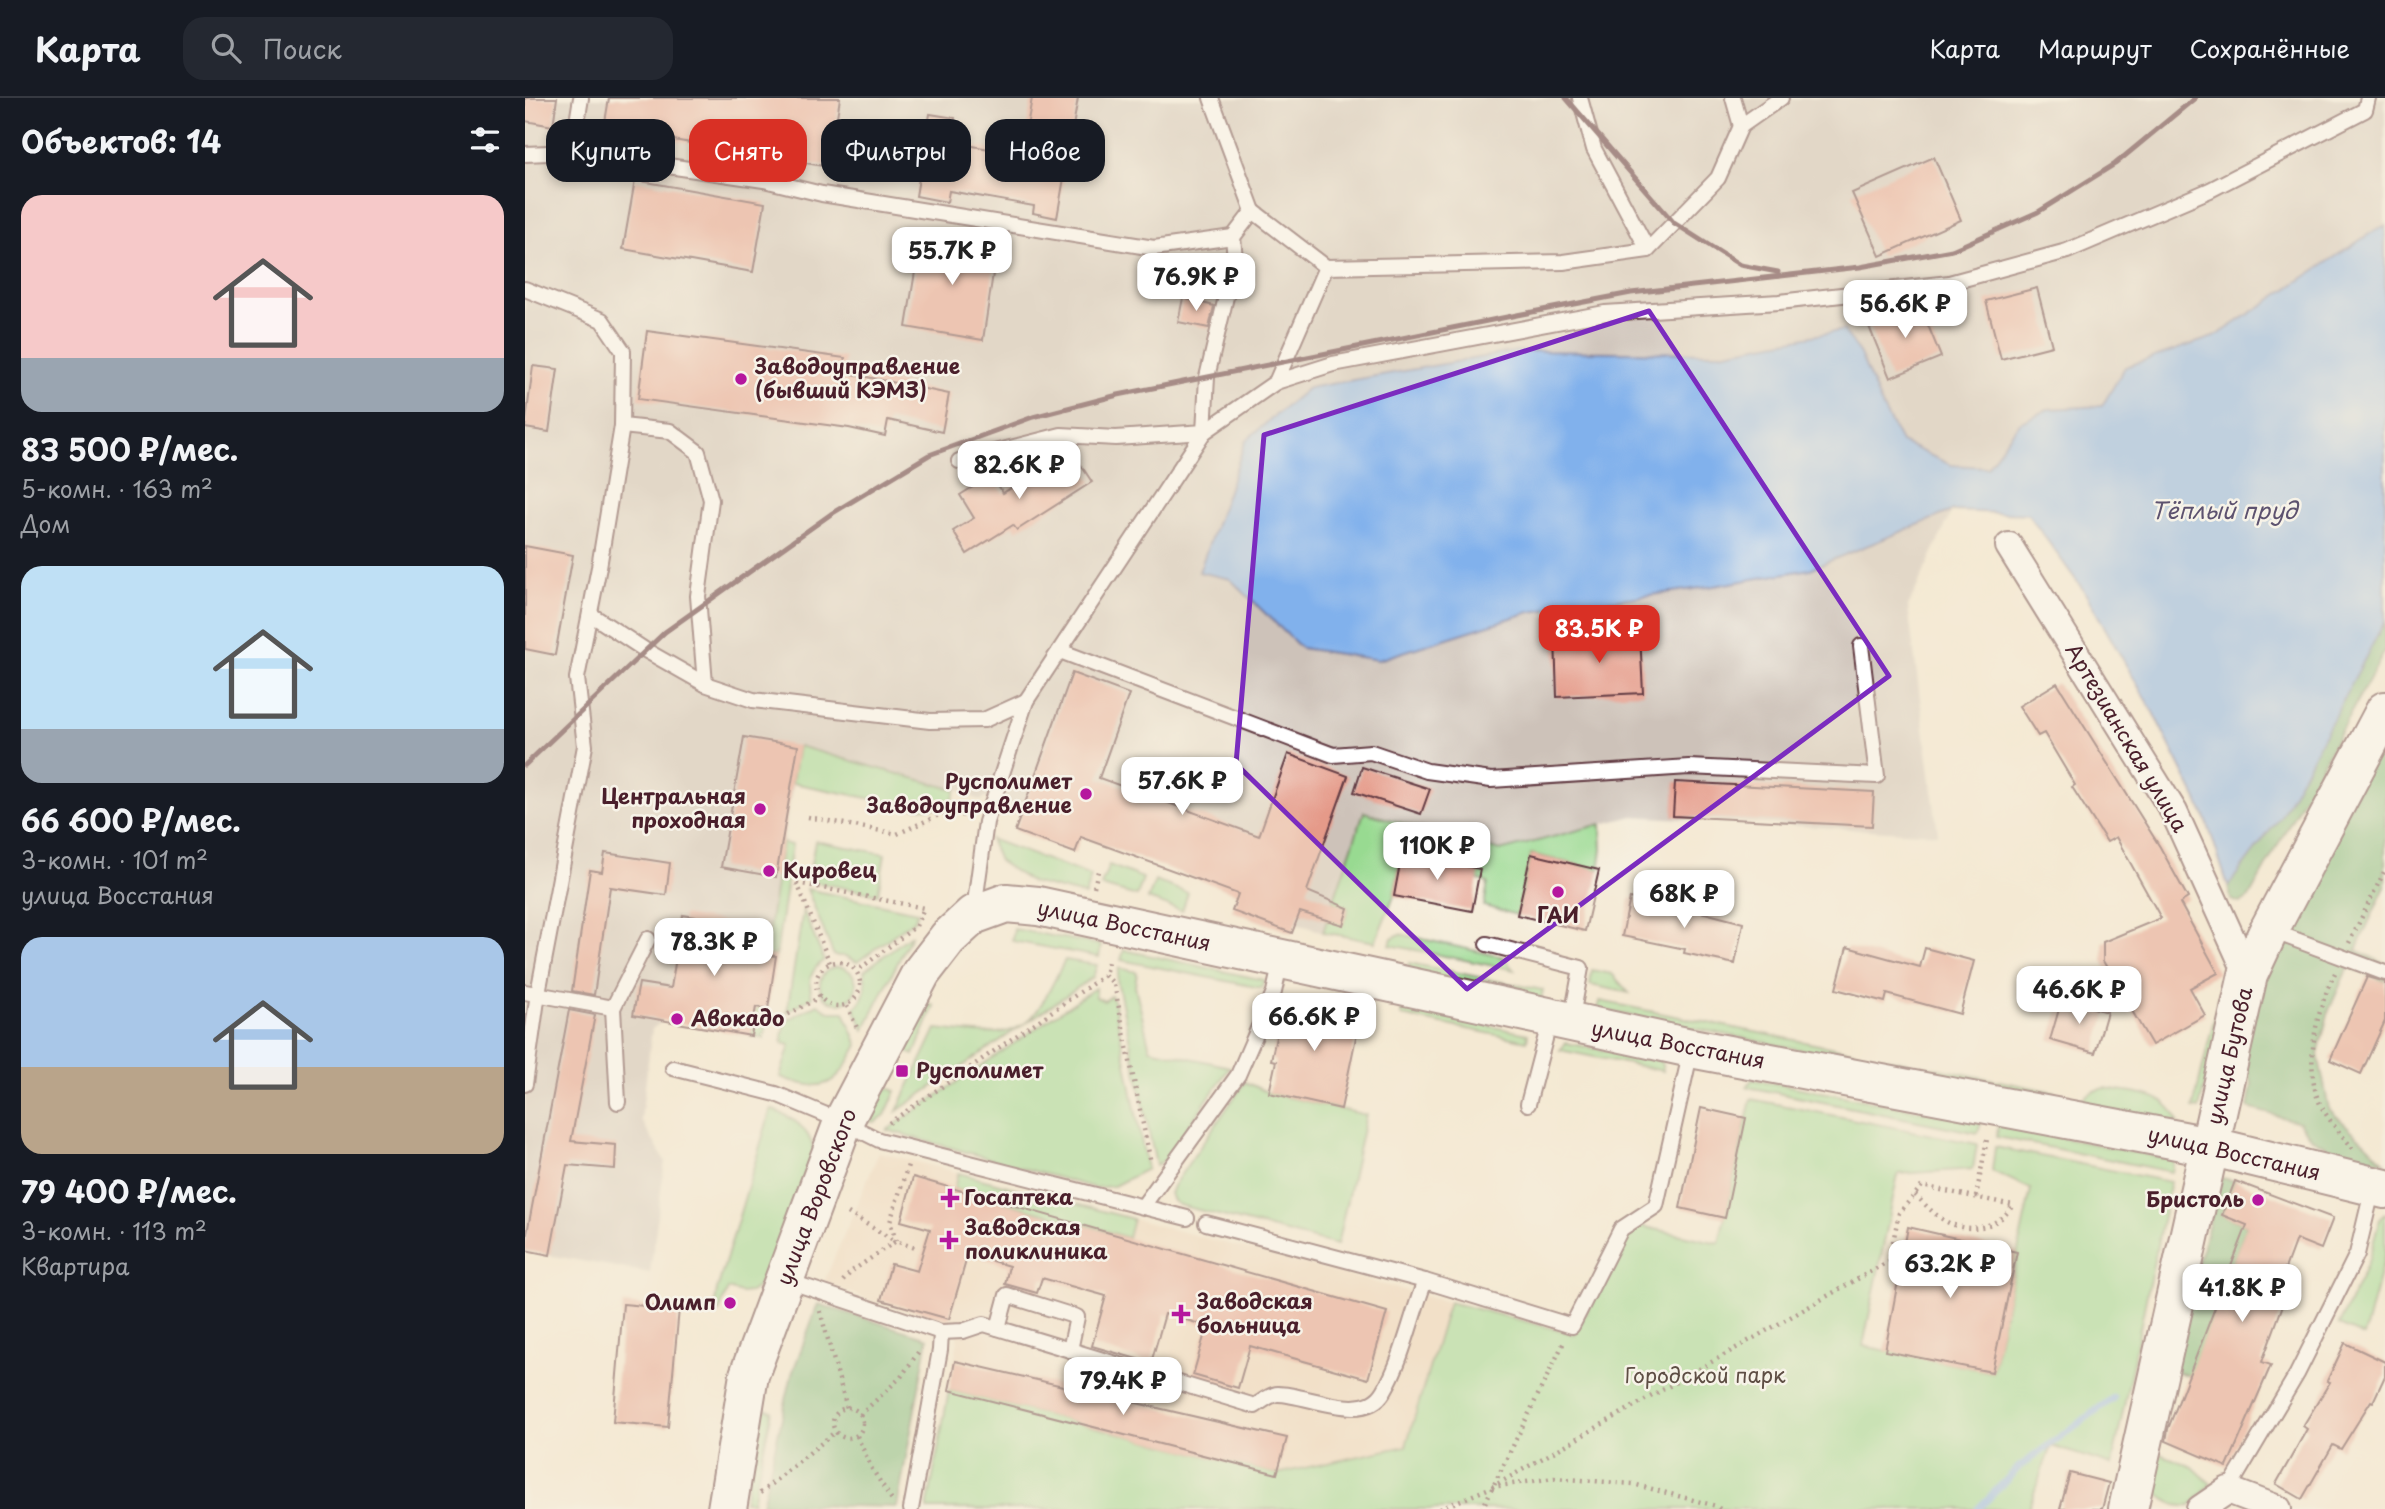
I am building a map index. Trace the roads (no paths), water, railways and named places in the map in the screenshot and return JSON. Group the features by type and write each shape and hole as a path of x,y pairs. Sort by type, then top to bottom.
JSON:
{"street":[{"name":"Артезианская улица","path":"2009,545 2174,812 2248,975"},
{"name":"улица Бутова","path":"2135,1507 2209,1146 2248,975 2385,711"},
{"name":"улица Восстания","path":"973,915 1006,903 1038,906 1561,1021 2209,1146 2379,1187"},
{"name":"улица Воровского","path":"743,1501 749,1375 843,1122 921,973 947,939 973,915"},
{"path":"2200,1509 2228,1490 2278,1509"}],"lane":[{"path":"578,119 582,98"},
{"path":"1211,98 1253,211 1326,267 1563,262 1648,250 1718,178 1741,126 1781,98"},
{"path":"1580,98 1594,149 1648,250"},
{"path":"1733,98 1741,126"},
{"path":"973,915 986,822 1026,701 1204,432 1276,382 1333,364 1605,313 1779,302 1949,283 2067,251 2210,190 2365,110 2368,98"},
{"path":"525,154 546,153"},
{"path":"675,167 1154,248 1233,237"},
{"path":"1204,432 1207,377 1235,260 1233,237 1253,211"},
{"path":"1276,382 1326,267"},
{"path":"525,289 602,320 623,351 622,426 577,678 585,746 532,993 525,1084"},
{"path":"622,426 670,431 698,452 711,500 698,596 705,684"},
{"path":"959,461 1061,435 1116,438 1204,432"},
{"path":"590,614 645,650 705,684 753,700 930,720 984,720 1026,701"},
{"path":"1060,651 1333,755 1371,752 1427,771 1491,780 1689,767 1877,776 1861,646"},
{"path":"2269,930 2385,973"},
{"path":"618,1102 613,1008 649,939"},
{"path":"1487,944 1581,968 1528,1104"},
{"path":"1143,1206 1238,1075 1274,992 1281,961"},
{"path":"532,993 613,1008"},
{"path":"1206,1223 1425,1280 1573,1326 1621,1229 1656,1206 1691,1048"},
{"path":"673,1068 776,1094 879,1140 1187,1218"},
{"path":"2228,1490 2297,1374 2357,1254 2379,1187"},
{"path":"784,1280 941,1332 963,1331 984,1324 1255,1406 1276,1394 1340,1406 1369,1406 1383,1395 1388,1385 1425,1280"},
{"path":"998,1328 1007,1295 1077,1317 1070,1350"},
{"path":"911,1509 941,1332"}],"water":[{"name":"Тёплый пруд","path":"2385,226 2385,621 2281,816 2228,886 2205,816 2154,714 2084,591 2028,514 1952,511 1810,569 1708,587 1530,612 1378,660 1301,648 1230,579 1199,572 1246,440 1308,388 1517,351 1720,353 1844,330 1860,354 1901,442 1951,465 1987,467 2019,423 2048,409 2102,406 2125,367 2216,336"}],"waterway":[{"path":"1978,1509 2019,1467 2113,1398"}],"railway":[{"path":"1566,98 1674,223 1740,265 1778,272"},
{"path":"525,765 665,632 831,514 929,455 1033,417 1118,395 1522,314 1631,293 1860,267 1952,250 2038,212 2115,164 2195,98"}],"place":[{"name":"Заводоуправление (бывший КЭМЗ)","path":"741,379"},
{"name":"Русполимет Заводоуправление","path":"1086,794"},
{"name":"Центральная проходная","path":"760,809"},
{"name":"Кировец","path":"769,871"},
{"name":"ГАИ","path":"1558,892"},
{"name":"Авокадо","path":"677,1019"},
{"name":"Русполимет","path":"902,1071"},
{"name":"Госаптека","path":"950,1198"},
{"name":"Бристоль","path":"2258,1200"},
{"name":"Заводская поликлиника","path":"949,1240"},
{"name":"Олимп","path":"730,1303"},
{"name":"Заводская больница","path":"1181,1314"}],"park label":[{"name":"Городской парк","path":"1705,1376"}]}
